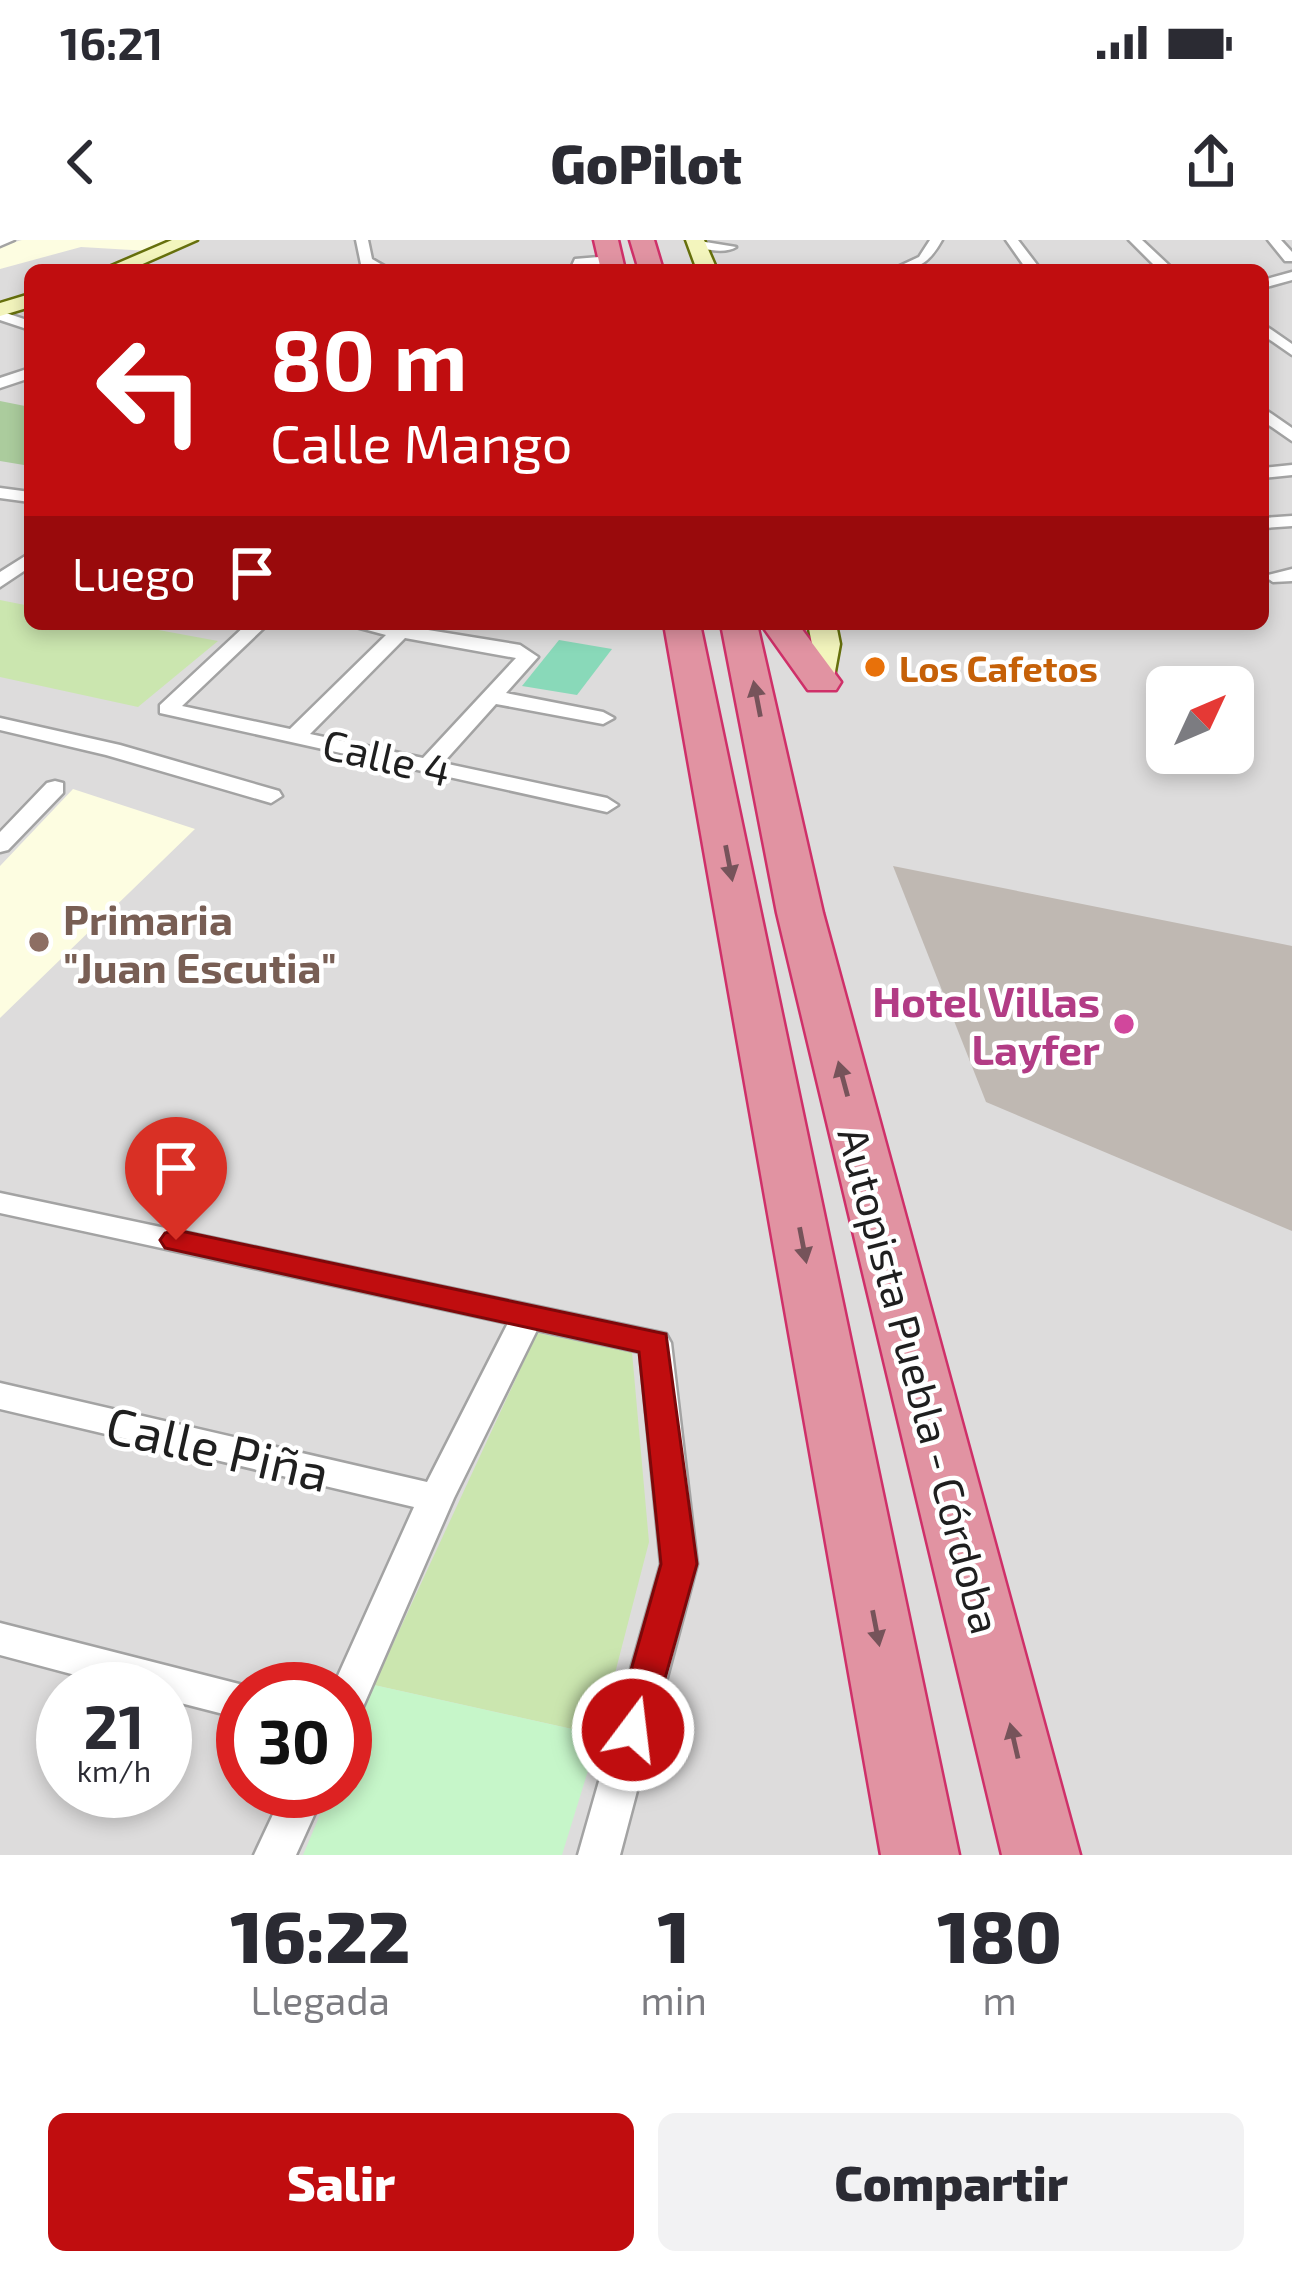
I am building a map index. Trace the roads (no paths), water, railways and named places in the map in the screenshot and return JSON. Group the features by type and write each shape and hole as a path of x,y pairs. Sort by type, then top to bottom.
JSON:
{"highway":[{"name":"Autopista Puebla - Córdoba","path":"683,630 920,1855"},
{"name":"Autopista Puebla - Córdoba","path":"740,630 800,913 1041,1855"},
{"path":"784,630 823,682"}],"street":[{"path":"127,264 188,240"},
{"path":"914,264 924,260 936,240"},
{"path":"1135,240 1161,264"},
{"path":"1274,240 1290,259"},
{"path":"700,253 730,247"},
{"path":"580,264 610,257"},
{"path":"0,580 14,561"},
{"name":"Calle 4","path":"252,630 167,709 607,805"},
{"path":"389,630 528,656 428,766"},
{"path":"823,630 823,682"},
{"path":"296,736 400,632"},
{"path":"488,696 603,718"},
{"path":"0,724 112,750 271,796"},
{"path":"0,845 55,788"},
{"path":"0,1203 655,1343 679,1564 599,1855"},
{"path":"364,1662 436,1498 527,1316"},
{"name":"Calle Piña","path":"0,1396 436,1498"},
{"path":"0,1639 216,1695"},
{"path":"275,1855 292,1818"}],"place":[{"name":"Los Cafetos","path":"875,667"},
{"name":"Primaria \"Juan Escutia\"","path":"39,942"},
{"name":"Hotel Villas Layfer","path":"1124,1024"}]}
